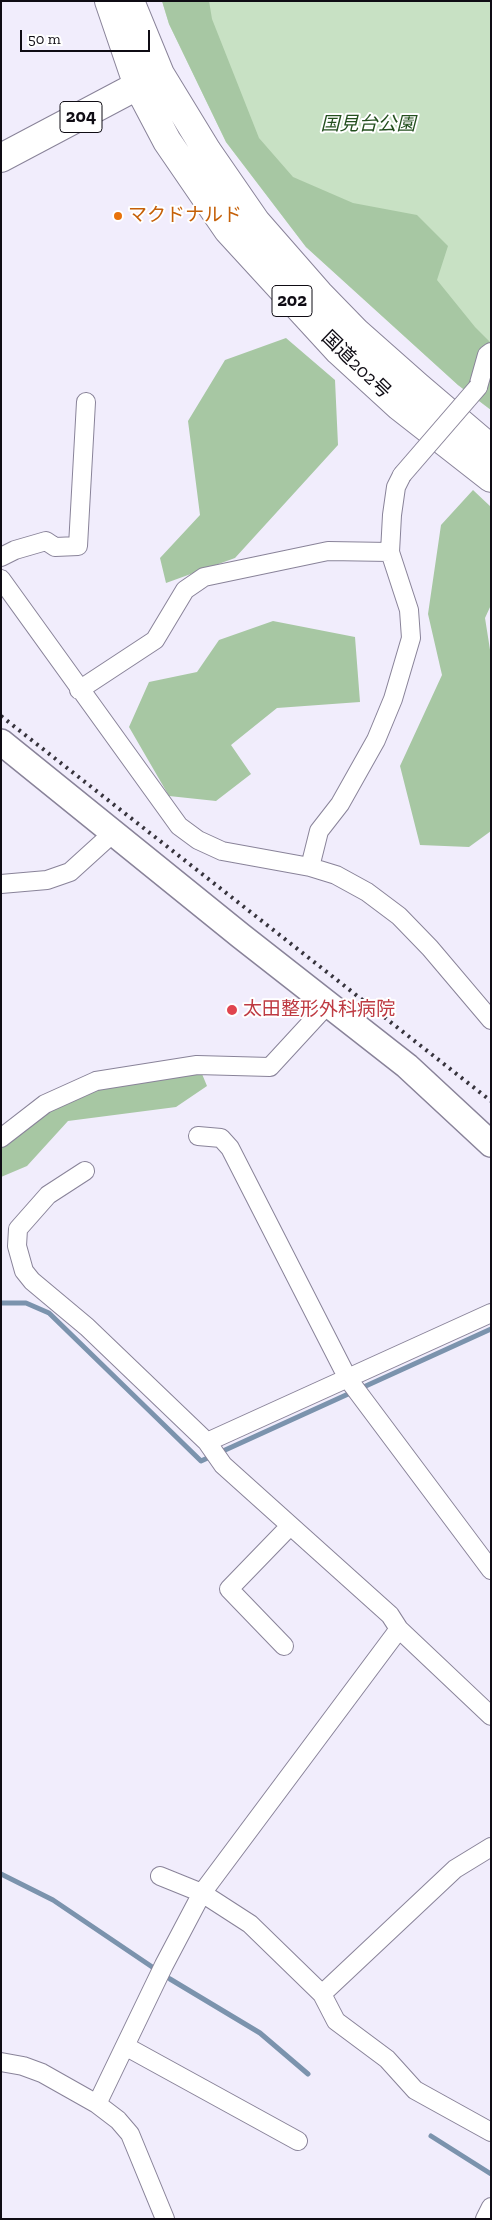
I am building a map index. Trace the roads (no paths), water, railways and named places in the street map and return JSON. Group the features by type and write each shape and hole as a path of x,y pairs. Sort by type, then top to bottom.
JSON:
{"highway":[{"name":"国道202号","path":"109,1 149,80 207,151 256,222 356,332 491,449"},
{"name":"国道202号","path":"130,1 149,80 167,141 228,230 339,351 399,406 491,478"},
{"name":"204","path":"1,158 149,80"}],"street":[{"path":"310,867 319,831 340,804 376,740 393,700 411,638 409,610 390,552 396,487 402,475 478,387 487,355 491,352"},
{"path":"1,557 15,550 46,541 56,547 78,546 86,402"},
{"path":"79,690 155,640 185,590 204,577 328,551 390,552"},
{"path":"1,579 178,826 198,840 222,851 310,867 336,875 367,892 399,916 430,948 491,1020"},
{"path":"1,742 407,1066 491,1144"},
{"path":"1,884 47,880 70,872 113,833"},
{"path":"1,1138 45,1104 96,1081 197,1065 270,1066 328,1004"},
{"path":"198,1136 221,1138 230,1148 359,1397 491,1570"},
{"path":"84,1171 48,1195 18,1229 17,1246 24,1271 32,1282 87,1327 207,1442 222,1466 390,1615 399,1629 491,1716"},
{"path":"207,1442 491,1313"},
{"path":"284,1646 228,1589 290,1526"},
{"path":"97,2104 202,1893 399,1629"},
{"path":"322,1994 455,1869 491,1846"},
{"path":"160,1876 202,1893 250,1924 322,1994 336,2021 387,2059 415,2090 491,2132"},
{"path":"125,2046 298,2141"},
{"path":"1,2062 23,2066 42,2073 97,2104 118,2120 130,2134 165,2219"},
{"path":"486,2219 491,2208"}],"waterway":[{"path":"1,1303 26,1303 49,1313 201,1461 491,1329"},
{"path":"1,1874 53,1900 170,1979 260,2033 308,2074"},
{"path":"431,2136 491,2174"}],"railway":[{"path":"1,716 491,1101"}],"place":[{"name":"マクドナルド","path":"118,216"},
{"name":"太田整形外科病院","path":"232,1010"}],"park label":[{"name":"国見台公園","path":"368,125"}]}
